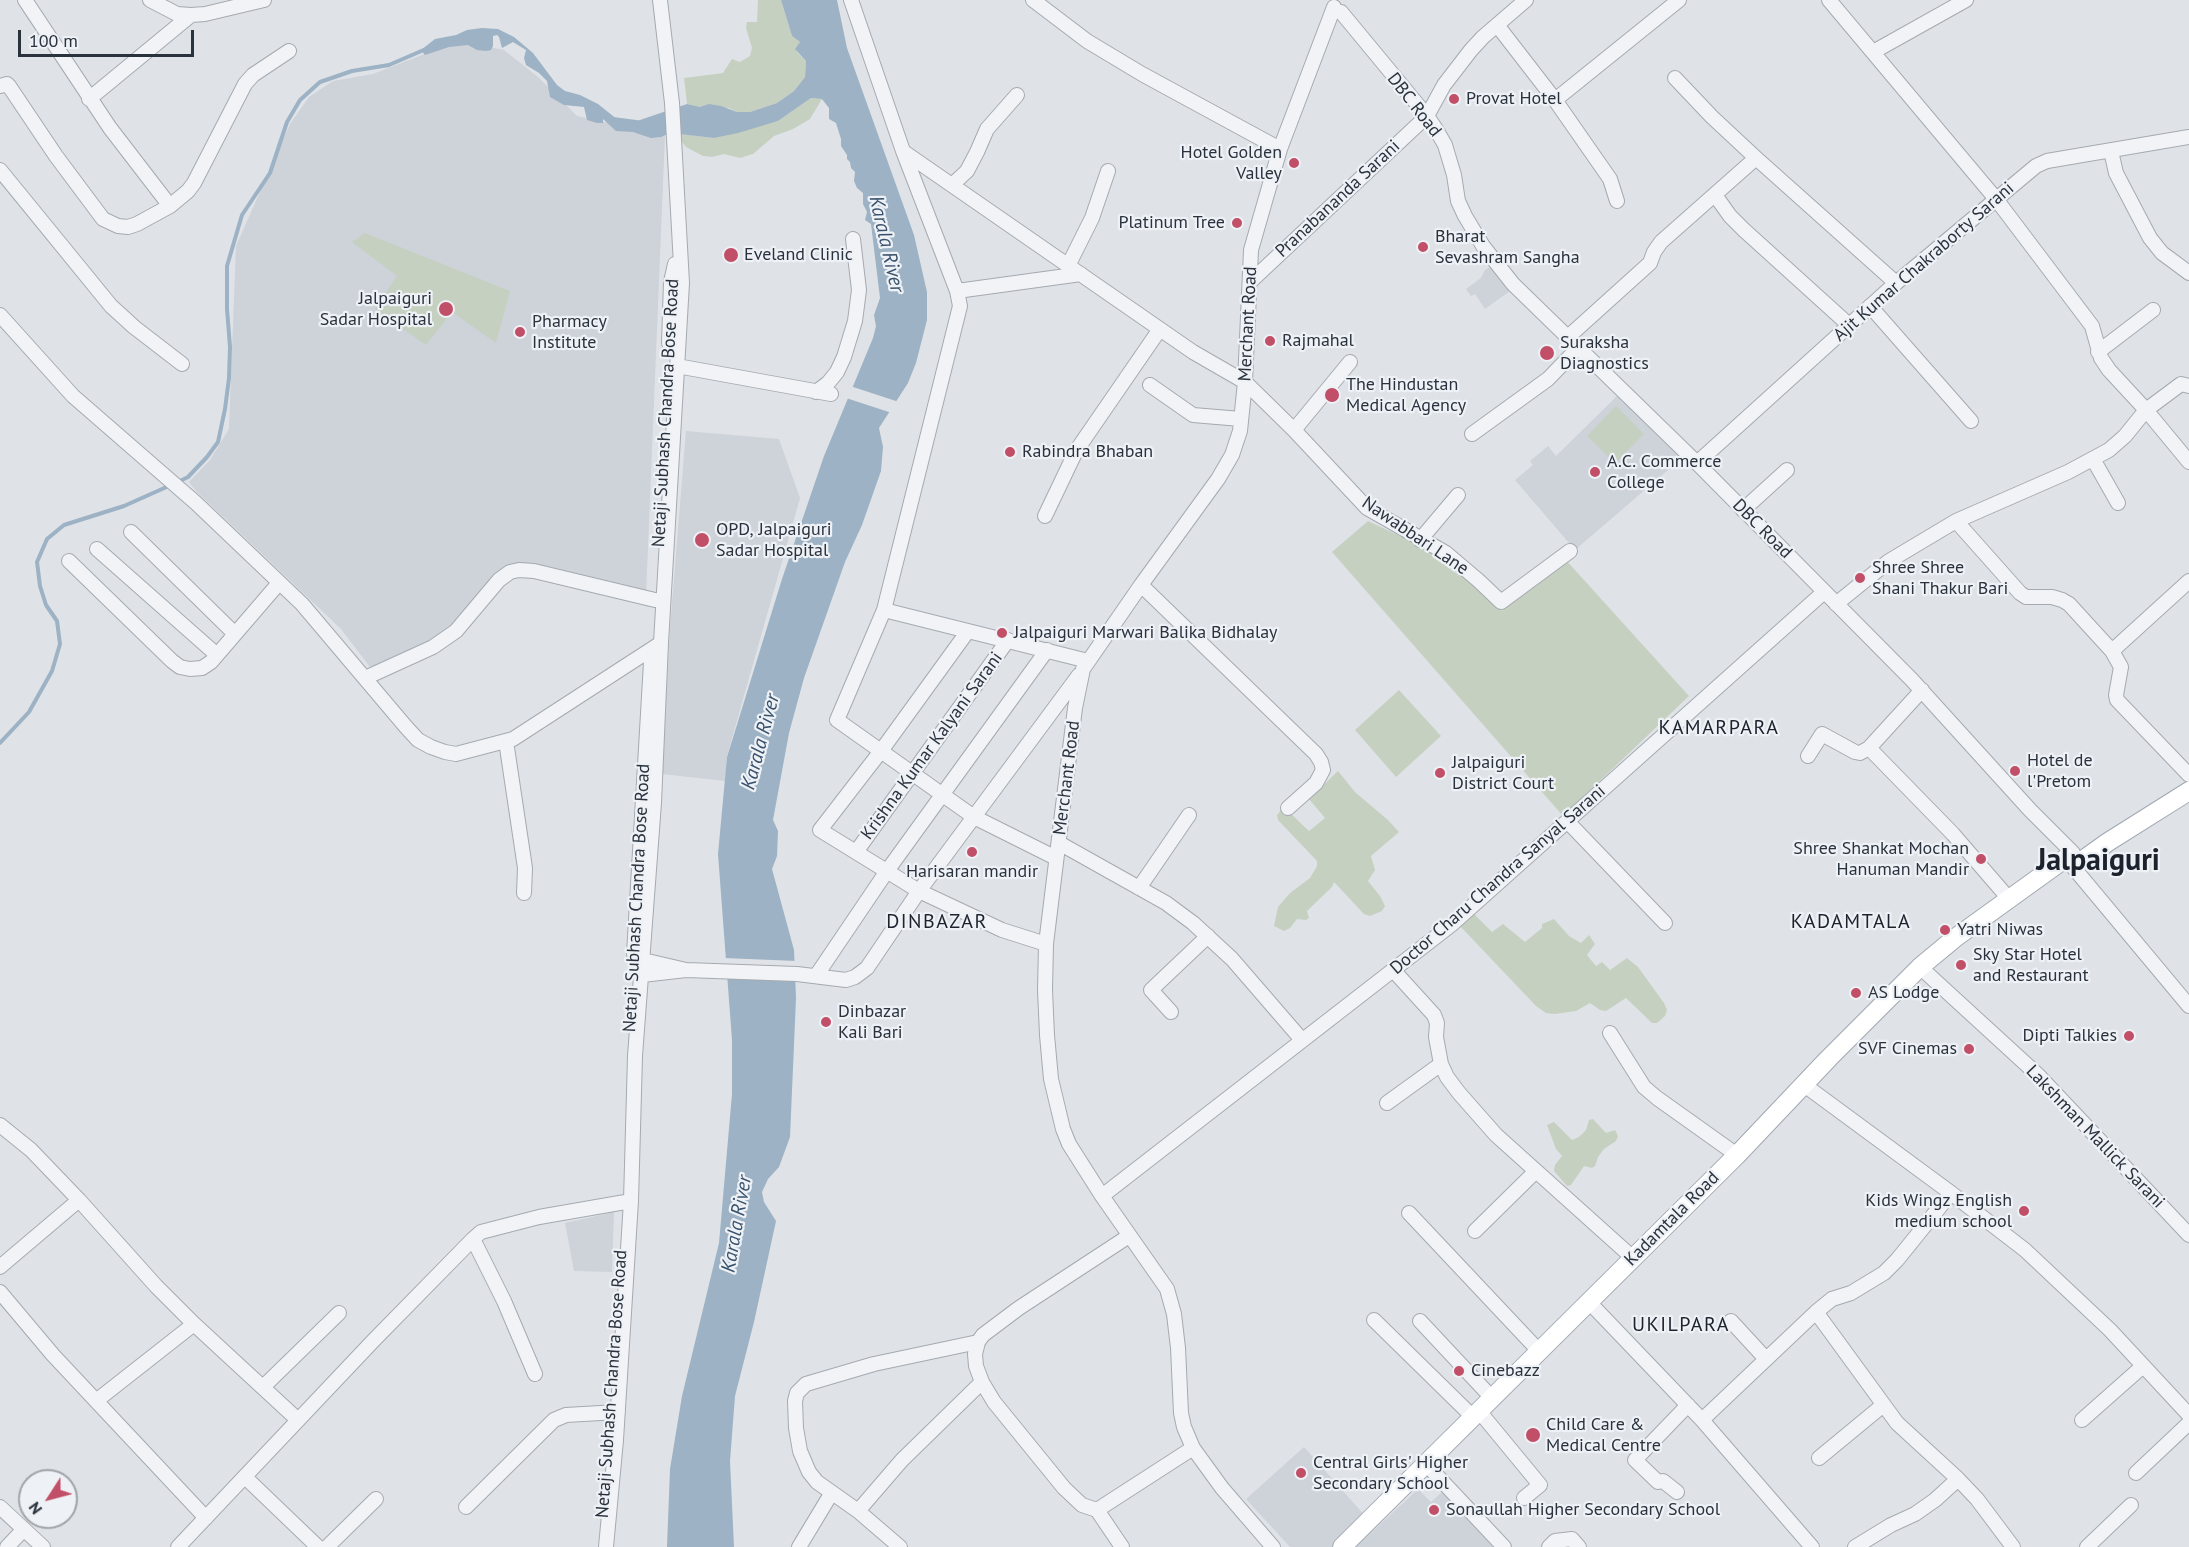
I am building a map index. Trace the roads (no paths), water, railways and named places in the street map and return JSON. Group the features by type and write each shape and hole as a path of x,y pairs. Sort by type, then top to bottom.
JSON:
{"main road":[{"name":"Kadamtala Road","path":"1342,1547 1737,1155 1803,1084 1920,968 1964,931 2010,900 2189,791"}],"street":[{"path":"25,0 89,99 170,206"},
{"path":"150,0 177,14 191,15 206,14 264,0"},
{"name":"Netaji Subhash Chandra Bose Road","path":"606,1547 610,1520 627,1201 632,1057 656,646 682,283 678,250 672,103 660,0"},
{"path":"851,0 903,151 957,291 960,306 951,370 884,610 837,720 974,818 1056,858"},
{"path":"1033,0 1087,41 1280,149"},
{"name":"Pranabananda Sarani","path":"1250,282 1427,116 1457,68 1483,37 1526,0"},
{"path":"1555,100 1679,0"},
{"path":"1829,0 1996,200 2092,326 2096,335 2098,352 2109,370 2189,462"},
{"path":"1873,52 1966,0"},
{"name":"Merchant Road","path":"1273,1547 1222,1488 1193,1448 1181,1413 1178,1348 1174,1314 1167,1289 1102,1196 1070,1144 1059,1119 1051,1078 1047,1035 1046,944 1075,708 1086,665 1218,479 1232,455 1240,430 1245,382 1251,250 1280,149 1323,34 1339,6"},
{"name":"DBC Road","path":"1339,6 1355,31 1427,116 1445,145 1454,175 1458,201 1473,231 1513,284 1696,463 1922,690 2073,860"},
{"path":"89,99 191,15"},
{"path":"1497,25 1555,100 1610,179 1617,201"},
{"path":"1323,34 1338,28 1355,31"},
{"path":"0,86 7,84 9,86 56,156 103,219 118,226 128,227 170,206 194,183 245,84 254,75 289,51"},
{"path":"1675,78 1756,158 1896,283"},
{"path":"952,185 967,171 987,129 1017,95"},
{"name":"Ajit Kumar Chakraborty Sarani","path":"1696,463 1896,283 2039,164 2189,137"},
{"name":"Nawabbari Lane","path":"903,151 1193,352 1245,382 1294,430 1367,508 1446,553 1501,602 1570,551"},
{"path":"2111,151 2116,173 2150,238 2162,253 2189,273"},
{"path":"1568,337 1650,263 1660,242 1756,158"},
{"path":"0,170 111,306 182,364"},
{"path":"1068,266 1092,218 1108,171"},
{"path":"1714,195 1738,225 1849,325"},
{"path":"816,392 837,372 855,321 860,290 853,239"},
{"name":"Netaji Subhash Chandra Bose Road","path":"632,1057 642,975 654,803 655,600 668,383 671,282 678,250"},
{"path":"957,291 1081,274"},
{"path":"1870,306 1971,422"},
{"path":"2098,352 2153,310"},
{"path":"0,315 73,396 196,503 302,604 406,727 418,740 431,747 456,754 506,741 542,721 656,646"},
{"path":"1046,516 1076,451 1160,329"},
{"path":"1472,434 1548,379 1579,347"},
{"path":"1294,430 1350,362"},
{"path":"677,366 831,394"},
{"path":"1836,604 1889,561 1956,521 2093,459 2117,444 2146,410 2181,384 2189,386"},
{"path":"1150,385 1193,415 1241,419"},
{"path":"2093,459 2118,502"},
{"path":"1743,510 1787,470"},
{"path":"1420,540 1458,495"},
{"path":"1956,521 2020,593 2026,597 2052,597 2069,604 2112,651 2121,667 2117,700 2189,775"},
{"path":"131,532 235,634"},
{"path":"97,549 217,655"},
{"path":"69,561 172,661 180,667 190,669 202,668 211,662 279,583"},
{"path":"365,678 433,647 456,631 499,579 510,572 534,571 655,600"},
{"path":"2112,651 2189,580"},
{"path":"1141,585 1316,754 1323,770 1316,783 1288,808"},
{"name":"Doctor Charu Chandra Sanyal Sarani","path":"1102,1196 1451,925 1824,591"},
{"path":"642,975 686,970 797,974 846,980 861,974 1086,665 1047,650 884,610"},
{"path":"968,631 881,751 820,830 920,891 1002,930 1046,944"},
{"name":"Krishna Kumar Kalyani Sarani","path":"856,852 1008,640"},
{"path":"816,976 887,871 1047,650"},
{"path":"1808,756 1822,734 1855,752 1860,753 1869,748 1922,690"},
{"path":"506,741 525,868 524,893"},
{"path":"1869,748 1953,834 2010,900"},
{"path":"1139,888 1189,815"},
{"path":"1567,821 1665,923"},
{"path":"1059,843 1175,909 1208,936 1248,977 1302,1040"},
{"path":"2073,860 2143,939 2189,996"},
{"path":"2073,860 2189,1006"},
{"path":"1171,1012 1151,990 1208,936"},
{"path":"643,960 686,970"},
{"name":"Lakshman Mallick Sarani","path":"1920,968 2038,1076 2189,1235"},
{"path":"1394,971 1434,1015 1437,1023 1436,1037 1441,1064 1447,1077 1474,1110 1496,1135 1633,1258"},
{"path":"1610,1033 1644,1087 1737,1155"},
{"path":"1387,1102 1441,1064"},
{"path":"1803,1084 1951,1193 2025,1251 2110,1330 2189,1415"},
{"path":"0,1125 31,1150 194,1324 298,1420"},
{"path":"1475,1231 1536,1171"},
{"path":"1702,1420 1815,1312 1832,1299 1851,1293 1884,1273 1951,1193"},
{"path":"0,1267 79,1200"},
{"path":"178,1547 473,1239 492,1229 538,1217 627,1201"},
{"path":"1408,1214 1539,1350"},
{"path":"1122,1547 1097,1510 1083,1505 1064,1488 994,1401 982,1382 976,1366 975,1354 978,1342 983,1335 1129,1236"},
{"path":"473,1239 507,1307 535,1374"},
{"path":"0,1292 96,1401 206,1518"},
{"path":"1589,1302 1702,1420 1812,1547"},
{"path":"0,1316 11,1306"},
{"path":"1815,1312 1882,1406 1977,1499 2013,1547"},
{"path":"263,1387 339,1313"},
{"path":"1374,1320 1476,1414 1540,1485 1524,1498"},
{"path":"1420,1321 1492,1398"},
{"path":"1731,1321 1767,1359"},
{"path":"96,1401 194,1324"},
{"path":"900,1547 858,1511 831,1494 809,1472 800,1451 795,1401 800,1388 806,1384 874,1364 978,1342"},
{"path":"2082,1420 2143,1366"},
{"path":"858,1511 902,1460 982,1382"},
{"path":"1635,1460 1688,1405"},
{"path":"1820,1458 1882,1406"},
{"path":"466,1507 554,1420 566,1415 615,1413"},
{"name":"Netaji Subhash Chandra Bose Road","path":"599,1547 615,1413"},
{"path":"2136,1473 2189,1423"},
{"path":"1097,1510 1193,1448"},
{"path":"1624,1450 1658,1482 1663,1481 1677,1492"},
{"path":"1426,1464 1504,1547"},
{"path":"245,1477 318,1547"},
{"path":"1855,1547 1915,1514 1958,1479"},
{"path":"799,1547 831,1494"},
{"path":"327,1547 376,1499"},
{"path":"2087,1547 2131,1504"},
{"path":"0,1507 18,1524"},
{"path":"7,1547 24,1529 43,1547"},
{"path":"1549,1547 1555,1541 1572,1539 1579,1547"}],"water":[{"name":"Karala River","path":"781,0 837,0 847,48 914,235 927,292 927,320 916,363 908,383 879,428 883,447 881,471 862,525 845,562 804,678 789,733 773,820 778,831 777,856 772,869 794,950 796,998 790,1137 779,1167 768,1179 762,1192 764,1202 776,1221 735,1396 730,1461 734,1547 667,1547 670,1469 682,1396 719,1243 732,1094 732,1040 718,854 727,757 782,579 824,456 873,338 876,326 874,315 880,298 871,224 865,220 867,212 863,204 863,193 854,181 855,172 841,146 836,123 829,119 829,108 822,99 811,98 778,121 738,133 714,138 670,133 651,138 633,132 616,131 603,119 603,123 587,120 584,107 564,105 550,97 547,81 526,65 524,58 526,50 513,42 502,48 497,35 493,36 491,50 486,51 477,50 468,45 449,47 425,55 421,50 435,39 456,35 467,30 498,29 514,37 533,53 557,85 565,91 598,104 618,120 629,122 640,120 687,104 700,107 709,104 737,112 750,112 777,103 794,91 805,77 806,61 795,49 800,42 792,36"}],"waterway":[{"path":"178,482 188,477 218,442 229,378 227,266 242,215 270,173 287,122 300,100 320,82 352,71 389,65 426,49"},
{"path":"613,119 636,122"},
{"path":"0,743 29,712 52,671 60,644 57,621 46,605 40,586 37,562 47,539 64,525 124,506 171,485"}],"place":[{"name":"Provat Hotel","path":"1454,99"},
{"name":"Hotel Golden Valley","path":"1294,163"},
{"name":"Platinum Tree","path":"1237,223"},
{"name":"Bharat Sevashram Sangha","path":"1423,247"},
{"name":"Eveland Clinic","path":"731,255"},
{"name":"Jalpaiguri Sadar Hospital","path":"446,309"},
{"name":"Pharmacy Institute","path":"520,332"},
{"name":"Rajmahal","path":"1270,341"},
{"name":"Suraksha Diagnostics","path":"1547,353"},
{"name":"The Hindustan Medical Agency","path":"1332,395"},
{"name":"Rabindra Bhaban","path":"1010,452"},
{"name":"A.C. Commerce College","path":"1595,472"},
{"name":"OPD, Jalpaiguri Sadar Hospital","path":"702,540"},
{"name":"Shree Shree Shani Thakur Bari","path":"1860,578"},
{"name":"Jalpaiguri Marwari Balika Bidhalay","path":"1002,633"},
{"name":"Hotel de l'Pretom","path":"2015,771"},
{"name":"Jalpaiguri District Court","path":"1440,773"},
{"name":"Harisaran mandir","path":"972,852"},
{"name":"Shree Shankat Mochan Hanuman Mandir","path":"1981,859"},
{"name":"Yatri Niwas","path":"1945,930"},
{"name":"Sky Star Hotel and Restaurant","path":"1961,965"},
{"name":"AS Lodge","path":"1856,993"},
{"name":"Dinbazar Kali Bari","path":"826,1022"},
{"name":"Dipti Talkies","path":"2129,1036"},
{"name":"SVF Cinemas","path":"1969,1049"},
{"name":"Kids Wingz English medium school","path":"2024,1211"},
{"name":"Cinebazz","path":"1459,1371"},
{"name":"Child Care & Medical Centre","path":"1533,1435"},
{"name":"Central Girls' Higher Secondary School","path":"1301,1473"},
{"name":"Sonaullah Higher Secondary School","path":"1434,1510"}],"district":[{"name":"KAMARPARA","path":"1719,728"},
{"name":"Jalpaiguri","path":"2098,861"},
{"name":"DINBAZAR","path":"937,922"},
{"name":"KADAMTALA","path":"1851,922"},
{"name":"UKILPARA","path":"1681,1325"}]}
